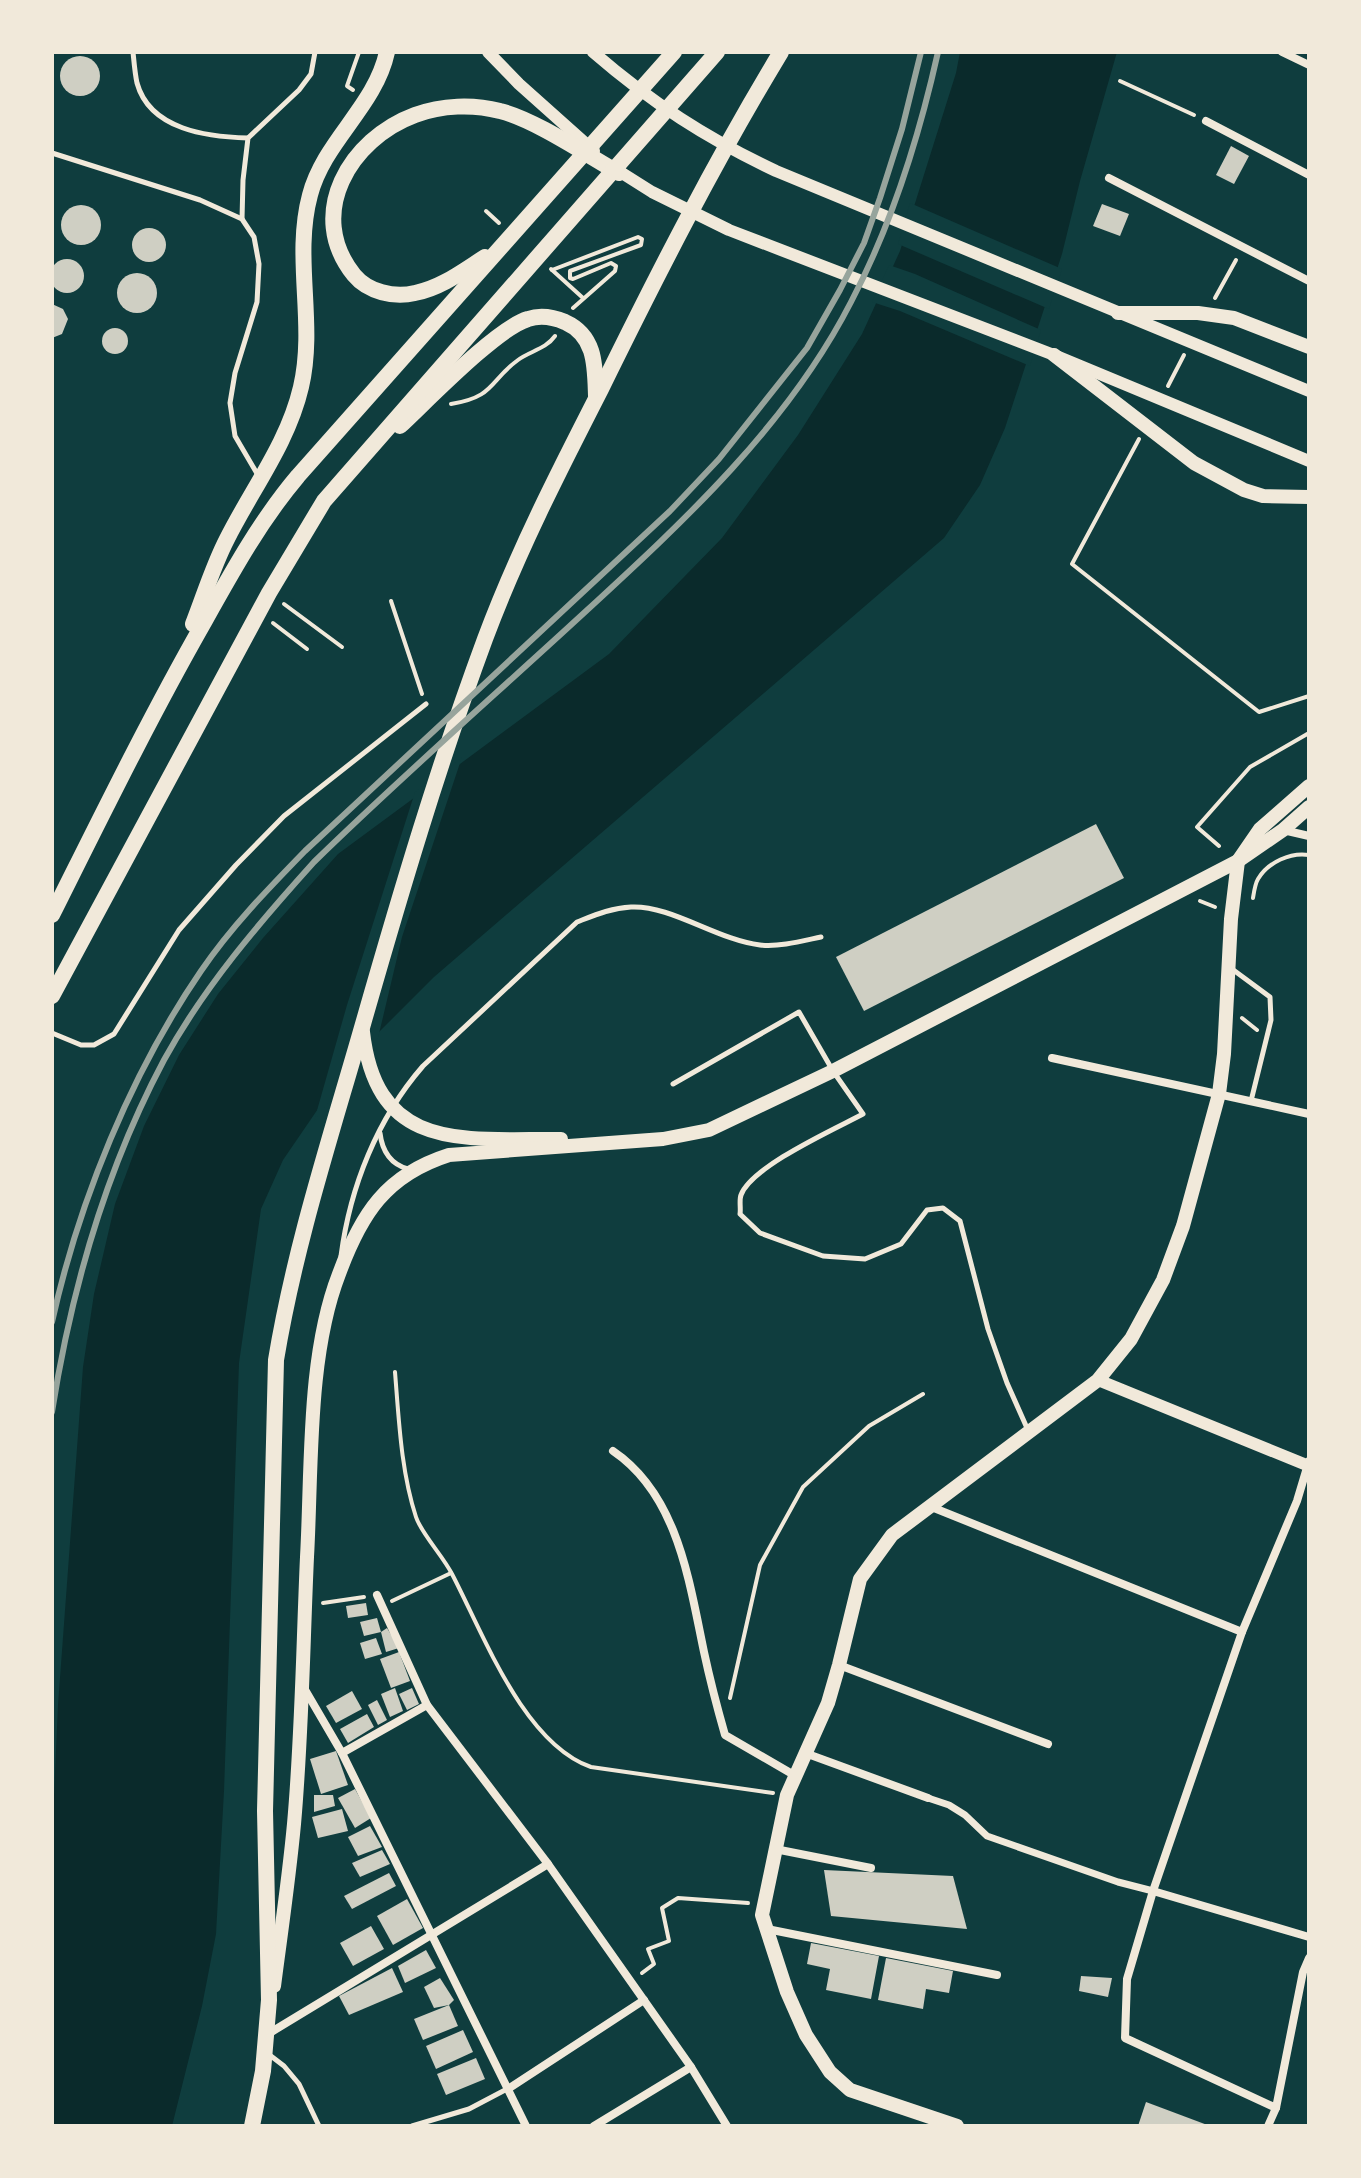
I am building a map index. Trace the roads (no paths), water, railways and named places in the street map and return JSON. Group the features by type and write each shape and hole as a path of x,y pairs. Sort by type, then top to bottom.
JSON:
{"highway":[{"path":"171,681 220,555 280,446 301,387 307,345 303,225 311,192 324,162 375,88 387,52"},
{"path":"52,915 171,681 240,557 284,492 674,52"},
{"path":"52,996 308,525 342,478 717,52"},
{"path":"252,2126 268,2034 265,1811 271,1532 276,1360 285,1301 320,1167 420,832 484,641 529,534 656,278 781,52"},
{"path":"503,245 449,280 414,294 380,292 358,279 345,263 334,241 332,220 336,197 344,177 358,156 378,137 416,115 458,106 502,111 522,119 619,173"},
{"path":"342,478 489,345 511,328 531,318 544,316 565,322 584,335 592,348 596,398"}],"main road":[{"path":"1118,313 1218,315 1305,343"},
{"path":"1054,355 1194,463 1244,490 1263,496 1308,497"},
{"path":"957,2126 850,2090 830,2072 806,2035 787,1992 766,1929 762,1904 787,1795 828,1703 860,1579 892,1535 1098,1380 1131,1339 1163,1280 1183,1226 1219,1094 1238,861 1260,829 1309,786"},
{"path":"268,2034 293,1841 315,1400 320,1357 338,1276 365,1218 380,1197 400,1177 424,1163 449,1155 639,1141 709,1130 833,1071 1238,861 1283,830 1309,807"},
{"path":"362,1028 368,1069 376,1086 398,1113 430,1131 447,1136 485,1138 639,1141"}],"street":[{"path":"488,52 519,84 619,173 663,198 729,230 1054,355 1309,461"},
{"path":"593,52 673,115 720,145 776,171 1309,391"},
{"path":"1282,52 1309,65"},
{"path":"1206,121 1309,175"},
{"path":"1109,178 1309,281"},
{"path":"1283,830 1309,836"},
{"path":"1052,1058 1309,1114"},
{"path":"1098,1380 1309,1464 1297,1501 1242,1632 1153,1891 1127,1979 1125,2038 1276,2108"},
{"path":"613,1451 630,1463 661,1504 684,1561 710,1682 725,1735 794,1775"},
{"path":"929,1506 1242,1632"},
{"path":"377,1595 427,1705 548,1864 691,2067 727,2126"},
{"path":"839,1665 1048,1744"},
{"path":"301,1683 342,1753 526,2126"},
{"path":"342,1753 427,1705"},
{"path":"805,1753 949,1805 987,1836 1118,1882 1309,1937"},
{"path":"774,1849 871,1868"},
{"path":"268,2034 548,1864"},
{"path":"766,1929 997,1975"},
{"path":"1268,2126 1276,2108 1303,1972 1309,1958"},
{"path":"508,2089 644,2000"},
{"path":"594,2126 691,2067"}],"lane":[{"path":"133,52 137,86 153,110 181,128 215,137 248,138"},
{"path":"242,219 248,138 299,90 311,74 315,52"},
{"path":"52,153 200,200 242,219 254,237 259,264 257,302 235,373 230,403 235,436 260,480"},
{"path":"52,1033 81,1045 94,1045 114,1034 179,930 236,865 284,816 426,704"},
{"path":"338,1276 345,1223 362,1166 408,1083 577,922 605,911 634,907 664,913 721,937 762,945 821,937"},
{"path":"1228,966 1270,997 1271,1020 1251,1101"},
{"path":"673,1084 799,1012 833,1071 863,1114 793,1151 758,1174 741,1195 740,1214 760,1233 772,1238 823,1256 865,1259 901,1244 927,1210 943,1208 960,1221 988,1329 1007,1383 1030,1433"},
{"path":"379,1132 382,1147 389,1158 401,1167 412,1170"},
{"path":"266,2052 284,2066 299,2084 319,2126"},
{"path":"412,2126 469,2109 508,2089"}],"water":[{"path":"960,52 1117,52 1062,254 1005,428 980,485 944,538 434,977 367,1044 283,1160 261,1209 239,1363 216,1934 202,2006 172,2126 52,2126 52,1842 58,1705 83,1367 94,1294 115,1204 144,1126 179,1055 218,994 338,854 609,654 722,538 798,435 862,334 900,251"}],"railway":[{"path":"52,1322 77,1230 110,1139 152,1052 201,971 237,924 305,851 670,511 719,459 807,348 864,243 902,129 921,52"},
{"path":"52,1412 80,1276 108,1187 143,1101 180,1033 253,932 314,862 660,542 766,430 826,347 866,272 903,180 938,52"}]}
